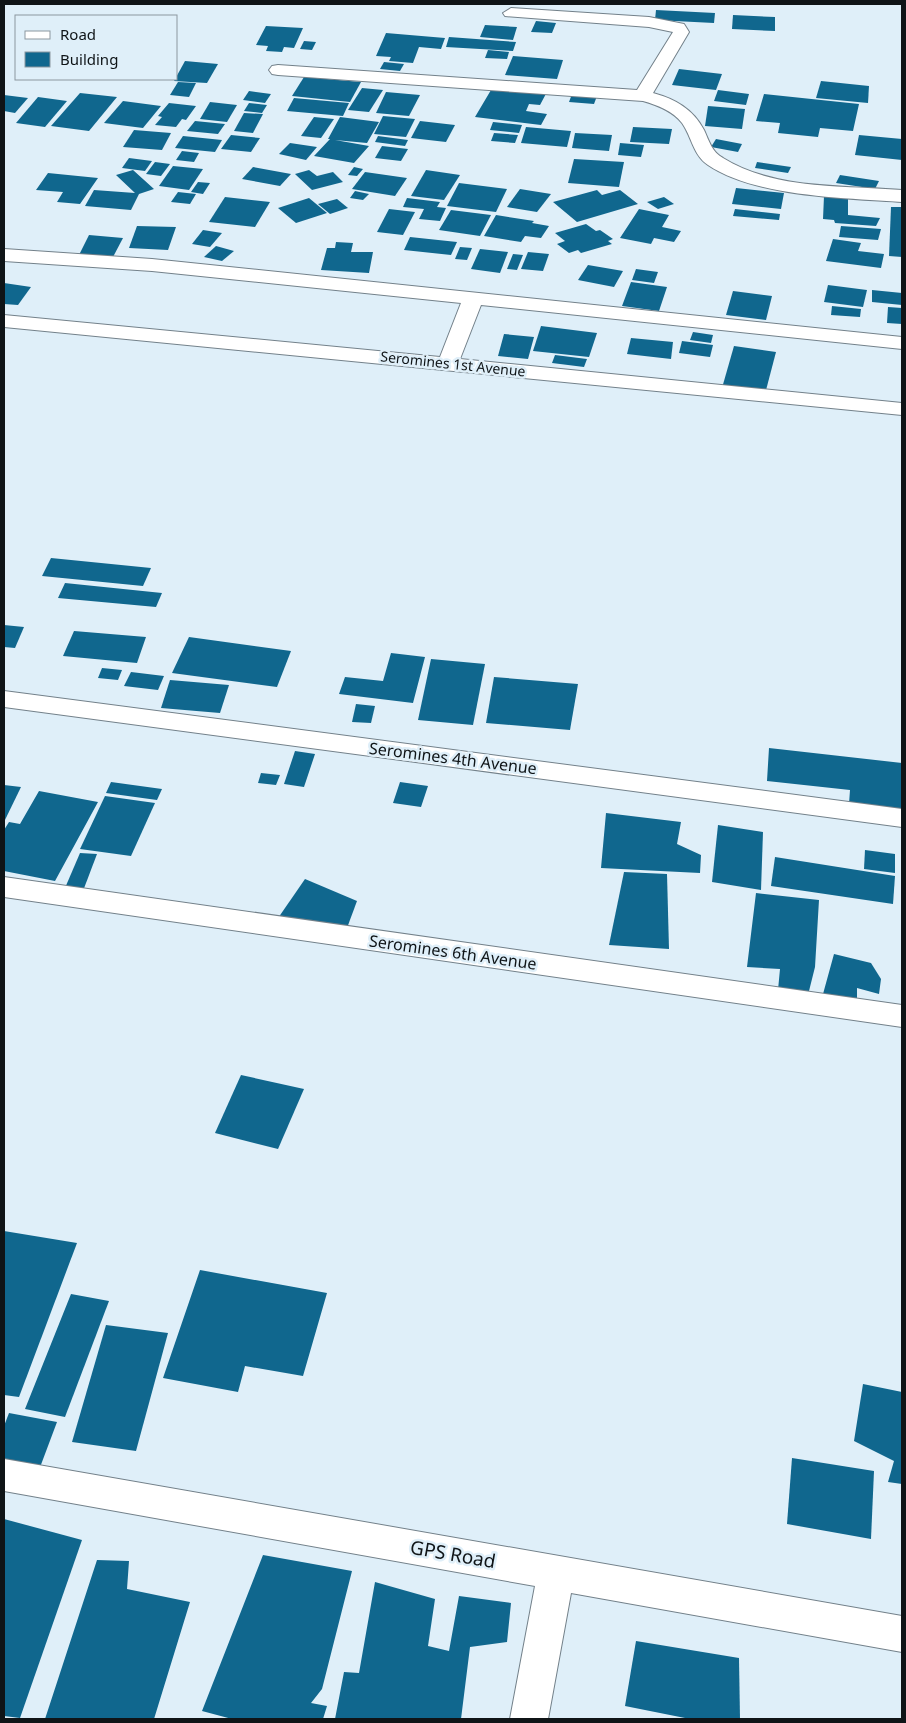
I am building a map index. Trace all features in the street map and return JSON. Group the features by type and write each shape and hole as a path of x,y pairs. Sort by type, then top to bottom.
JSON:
{"street":[{"path":"511,13 649,22 678,28 681,32 677,41 652,78 643,96"},
{"path":"278,70 643,96 670,104 687,118 704,151 714,161 737,174 765,182 902,196"},
{"path":"4,254 152,265 473,300 902,343"},
{"path":"448,363 473,300"},
{"name":"Seromines 1st Avenue","path":"4,322 448,363 902,409"},
{"name":"Seromines 4th Avenue","path":"4,699 902,818"},
{"name":"Seromines 6th Avenue","path":"4,887 902,1016"},
{"name":"GPS Road","path":"4,1474 902,1634"},
{"path":"529,1719 556,1572"}],"building":[{"path":"656,10 715,13 714,23 655,20"},
{"path":"733,15 775,17 775,31 732,29"},
{"path":"536,21 556,23 552,33 531,32"},
{"path":"485,25 517,27 513,40 480,37"},
{"path":"266,26 303,28 294,48 284,47 282,52 266,51 268,46 256,45"},
{"path":"386,33 445,38 441,49 419,47 413,63 389,61 391,57 376,56"},
{"path":"449,37 516,42 513,51 446,47"},
{"path":"304,41 316,42 312,50 300,49"},
{"path":"488,50 509,52 507,59 485,58"},
{"path":"513,56 563,60 557,79 505,75"},
{"path":"185,61 218,64 207,83 174,81 178,80 178,74"},
{"path":"384,62 404,64 400,71 380,69"},
{"path":"679,69 722,74 716,90 672,85"},
{"path":"304,77 361,82 350,102 292,96"},
{"path":"821,81 869,86 868,103 816,98"},
{"path":"178,82 196,83 189,97 170,95"},
{"path":"362,88 383,90 369,112 348,110"},
{"path":"527,88 548,90 540,105 529,104 526,111 547,114 541,125 475,117 491,90 524,93"},
{"path":"718,90 749,94 746,105 714,101"},
{"path":"249,91 271,94 265,103 243,100"},
{"path":"386,92 420,95 409,116 376,113"},
{"path":"80,93 117,97 89,131 51,126"},
{"path":"572,94 597,96 594,104 569,102"},
{"path":"764,94 859,104 853,131 820,128 818,137 778,133 780,123 756,121"},
{"path":"4,95 28,98 15,113 4,111"},
{"path":"38,97 67,101 45,127 16,123"},
{"path":"294,98 349,103 343,116 287,111"},
{"path":"123,101 161,106 143,128 104,123"},
{"path":"210,102 237,105 227,122 200,119"},
{"path":"169,103 196,106 186,120 182,119 176,127 155,125 162,117 158,116"},
{"path":"249,103 267,105 262,113 244,111"},
{"path":"708,106 745,109 742,129 705,126"},
{"path":"244,113 263,114 253,133 234,131"},
{"path":"383,116 415,119 406,137 374,134"},
{"path":"314,117 334,119 321,138 301,136"},
{"path":"340,117 379,122 367,143 335,140 369,146 354,163 314,156 330,139 328,139"},
{"path":"195,121 225,124 218,134 187,131"},
{"path":"420,121 455,125 446,142 411,138"},
{"path":"493,122 522,125 519,133 490,130"},
{"path":"526,127 571,131 567,147 521,143"},
{"path":"633,127 672,129 669,144 630,142"},
{"path":"134,130 171,133 162,150 123,147"},
{"path":"494,133 518,135 515,143 491,141"},
{"path":"575,133 612,135 609,151 572,148"},
{"path":"231,135 260,138 251,152 221,149"},
{"path":"859,135 902,139 902,160 855,155"},
{"path":"183,136 222,140 215,152 175,148"},
{"path":"378,136 408,140 405,146 375,142"},
{"path":"716,139 742,144 738,152 711,147"},
{"path":"290,143 317,147 306,160 279,154"},
{"path":"620,143 644,145 641,157 618,155"},
{"path":"382,146 408,149 401,161 375,158"},
{"path":"182,151 199,153 194,162 176,160"},
{"path":"129,158 152,161 145,171 122,168"},
{"path":"574,159 624,162 619,187 568,183"},
{"path":"155,162 170,164 161,176 146,174"},
{"path":"757,162 791,167 788,173 755,168"},
{"path":"173,166 203,169 189,190 159,186"},
{"path":"253,167 291,174 280,186 242,179"},
{"path":"354,167 363,169 357,176 348,175"},
{"path":"133,170 154,189 139,194 131,210 85,206 94,190 135,193 116,175"},
{"path":"309,170 317,176 333,172 343,182 312,190 295,174"},
{"path":"426,170 460,175 444,200 411,196"},
{"path":"365,172 407,178 395,196 352,189"},
{"path":"48,173 98,178 80,204 57,202 63,192 36,190"},
{"path":"840,175 879,181 875,189 836,183"},
{"path":"198,182 210,183 203,194 191,192"},
{"path":"459,183 507,189 496,212 447,206"},
{"path":"736,188 784,193 781,209 732,204"},
{"path":"520,189 551,194 537,212 507,207"},
{"path":"597,190 602,195 620,190 638,204 577,222 553,202"},
{"path":"355,191 369,194 363,200 350,198"},
{"path":"178,192 196,194 190,204 171,202"},
{"path":"824,196 848,197 848,215 880,218 876,226 835,223 834,220 823,219"},
{"path":"225,197 270,202 255,227 209,222"},
{"path":"664,197 674,204 658,209 647,202"},
{"path":"309,198 327,213 296,223 278,208"},
{"path":"407,198 440,202 437,207 446,208 440,221 419,219 424,209 403,207"},
{"path":"337,199 348,208 330,214 318,204"},
{"path":"891,207 902,207 902,257 889,256"},
{"path":"389,209 415,212 403,235 377,232"},
{"path":"639,209 669,215 662,227 681,231 674,242 654,238 651,244 620,238"},
{"path":"735,209 780,214 779,220 733,216"},
{"path":"451,210 491,215 480,236 439,230"},
{"path":"496,215 534,221 532,223 549,226 541,238 525,236 521,242 484,236"},
{"path":"586,224 596,231 600,230 613,239 608,241 612,244 581,253 578,250 569,253 557,244 565,241 555,233"},
{"path":"137,226 176,227 168,250 129,248"},
{"path":"841,226 881,229 878,240 839,237"},
{"path":"203,230 222,233 210,247 192,244"},
{"path":"89,235 123,238 113,257 79,255"},
{"path":"410,237 457,242 451,255 404,250"},
{"path":"833,239 861,243 858,251 884,254 881,268 826,261"},
{"path":"336,242 353,243 351,252 373,252 369,273 321,270 327,248 335,248"},
{"path":"216,246 234,251 222,261 204,257"},
{"path":"460,247 472,248 467,260 455,259"},
{"path":"480,249 508,252 500,273 471,269"},
{"path":"528,252 549,254 543,271 521,269"},
{"path":"513,254 523,255 517,270 507,269"},
{"path":"588,265 623,271 614,287 578,280"},
{"path":"636,269 658,272 654,283 632,280"},
{"path":"631,282 667,287 659,311 622,306"},
{"path":"4,283 31,287 18,305 4,304"},
{"path":"828,285 867,290 863,307 824,302"},
{"path":"872,290 902,293 902,305 872,302"},
{"path":"733,291 772,296 766,320 726,315"},
{"path":"832,306 861,309 860,317 831,315"},
{"path":"888,307 902,308 902,324 887,323"},
{"path":"541,326 597,333 589,357 533,351"},
{"path":"693,332 713,335 711,343 690,340"},
{"path":"504,334 534,337 528,359 498,356"},
{"path":"631,338 673,342 671,359 627,354"},
{"path":"682,341 713,345 710,357 679,353"},
{"path":"734,346 776,352 765,394 722,388"},
{"path":"555,355 587,359 584,367 552,363"},
{"path":"51,558 151,568 143,586 42,576"},
{"path":"65,583 162,593 156,607 58,598"},
{"path":"4,625 24,627 15,648 4,647"},
{"path":"74,631 146,637 137,663 63,656"},
{"path":"189,637 291,651 277,687 172,673"},
{"path":"391,653 425,657 413,703 339,694 345,677 383,681"},
{"path":"431,659 485,664 473,725 418,720"},
{"path":"102,668 122,670 118,680 98,678"},
{"path":"131,672 164,676 158,690 124,686"},
{"path":"494,677 578,684 570,730 486,723"},
{"path":"170,680 229,685 220,713 161,708"},
{"path":"356,704 375,706 371,723 352,722"},
{"path":"769,748 902,763 902,811 849,804 850,790 767,781"},
{"path":"295,751 315,754 304,787 284,784"},
{"path":"261,773 280,775 276,785 258,783"},
{"path":"111,782 162,789 157,800 106,793"},
{"path":"400,782 428,786 421,807 393,803"},
{"path":"4,785 21,787 4,822"},
{"path":"39,791 98,802 55,881 4,871 4,830 9,822 20,824"},
{"path":"105,796 155,803 131,856 80,849"},
{"path":"606,813 681,822 677,844 701,855 700,873 601,868"},
{"path":"718,825 763,832 761,890 712,882"},
{"path":"865,850 895,854 895,873 864,869"},
{"path":"80,853 97,854 83,891 65,888"},
{"path":"775,857 895,876 893,904 771,886"},
{"path":"624,872 667,874 669,949 609,945"},
{"path":"305,879 357,901 347,928 274,924"},
{"path":"756,893 819,900 815,967 809,991 778,990 780,969 747,967"},
{"path":"834,954 871,963 881,979 879,994 857,988 857,1001 823,994"},
{"path":"241,1075 304,1089 278,1149 215,1133"},
{"path":"4,1231 77,1243 19,1397 4,1395"},
{"path":"200,1270 327,1293 303,1376 245,1366 238,1392 163,1378"},
{"path":"71,1294 109,1301 65,1417 25,1409"},
{"path":"106,1325 168,1333 136,1451 72,1442"},
{"path":"863,1384 902,1392 902,1484 888,1482 894,1461 854,1441"},
{"path":"9,1413 57,1422 39,1470 4,1463 4,1426"},
{"path":"792,1458 874,1471 871,1539 787,1524"},
{"path":"4,1519 82,1540 20,1718 4,1716"},
{"path":"263,1555 352,1571 322,1689 311,1703 327,1706 323,1719 232,1719 202,1711"},
{"path":"97,1560 129,1561 127,1589 190,1602 154,1719 45,1719"},
{"path":"375,1582 435,1599 428,1646 449,1651 459,1596 511,1603 507,1642 470,1647 461,1719 335,1719 344,1672 359,1673"},
{"path":"636,1641 739,1658 740,1719 690,1719 625,1706"}]}
